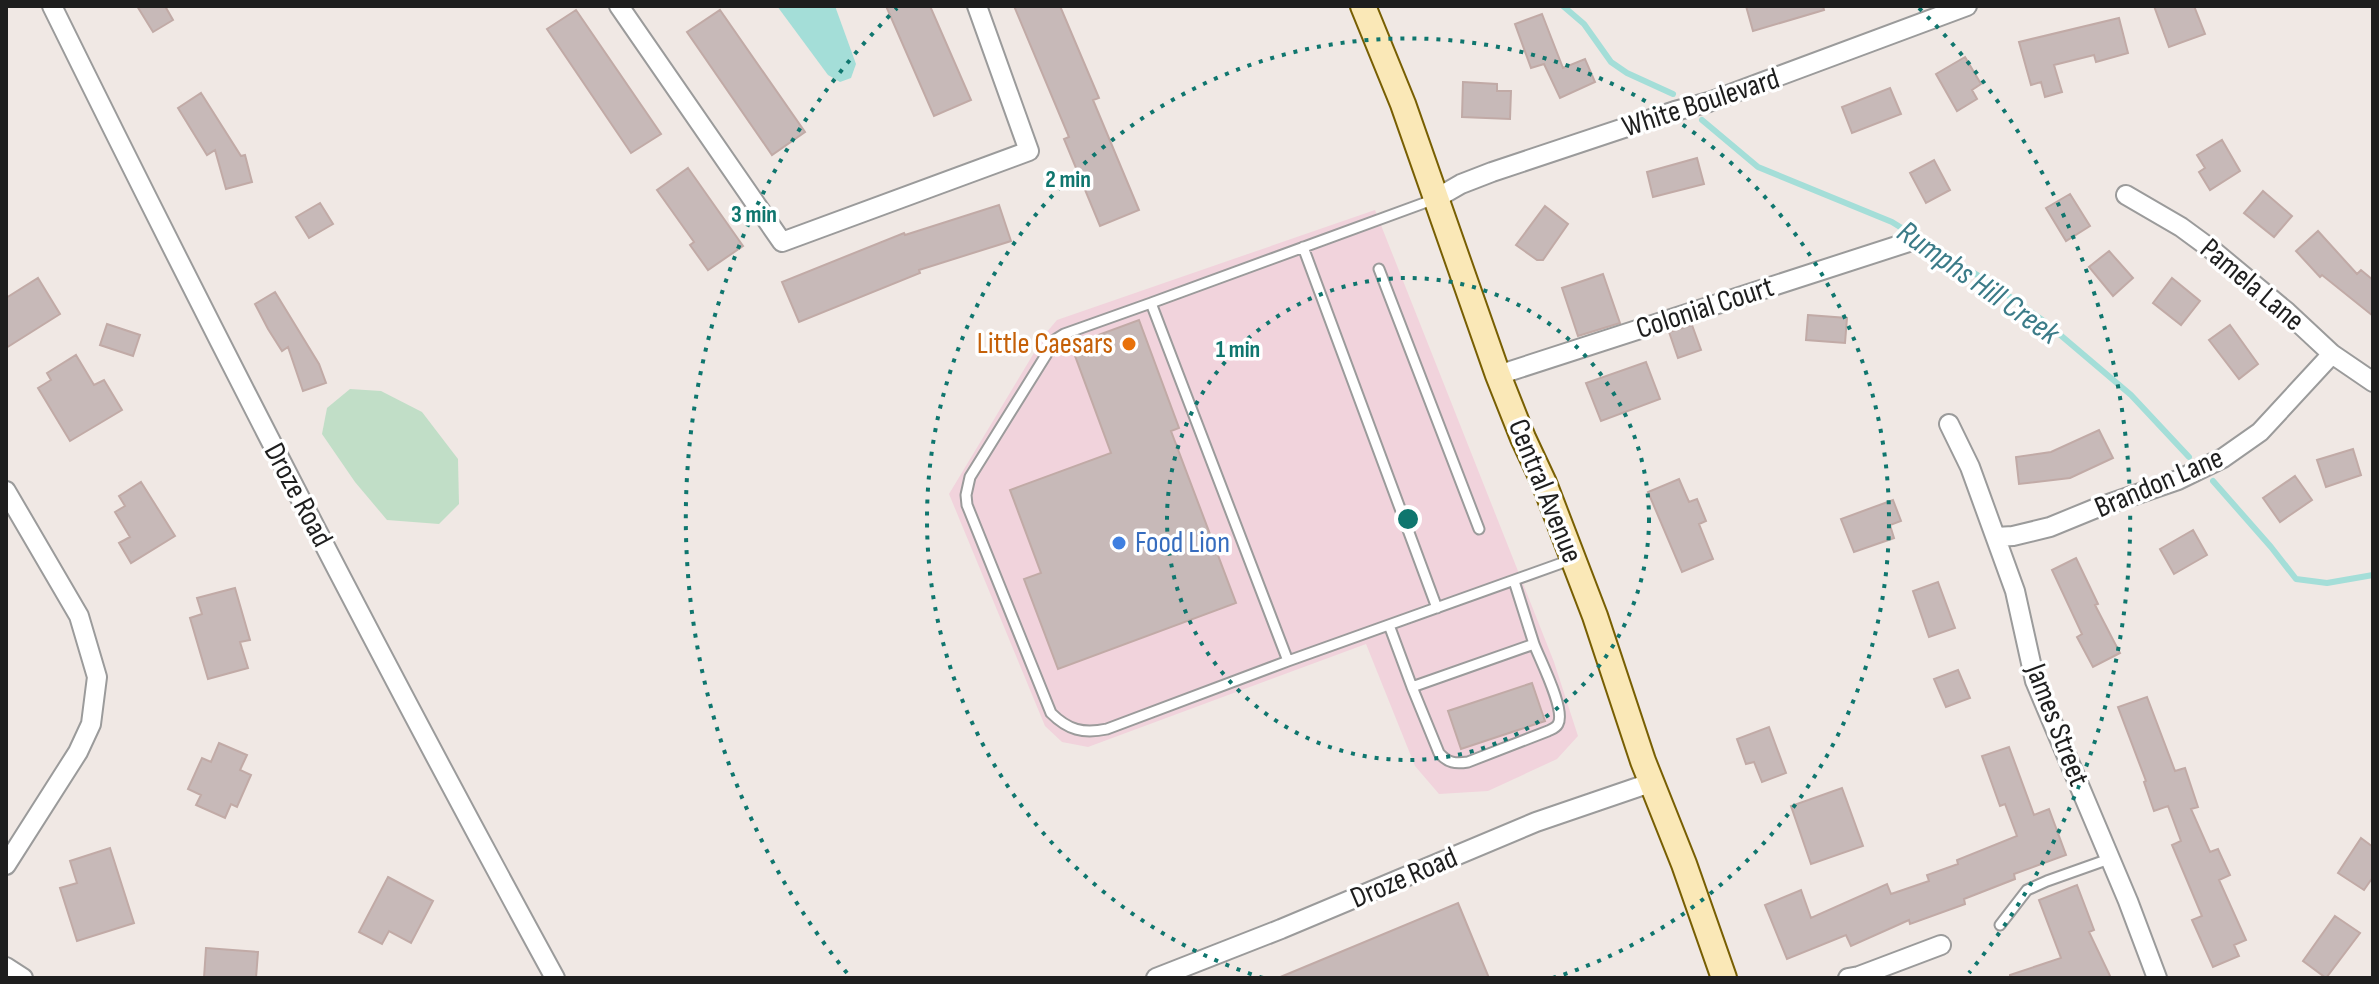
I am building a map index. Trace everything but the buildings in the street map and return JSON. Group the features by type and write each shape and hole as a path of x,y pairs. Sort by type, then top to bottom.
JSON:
{"street":[{"name":"Droze Road","path":"52,6 222,348 555,978"},
{"path":"619,6 782,242 1029,151 977,6"},
{"name":"Central Avenue","path":"1363,6 1403,104 1498,375 1595,616 1643,761 1724,978"},
{"name":"White Boulevard","path":"1435,199 1461,184 1492,172 1709,102 1967,6"},
{"name":"Pamela Lane","path":"2126,195 2181,227 2211,249 2332,354 2373,382"},
{"name":"Colonial Court","path":"1498,375 1912,241"},
{"name":"Brandon Lane","path":"1996,537 2050,527 2178,480 2223,458 2260,432 2332,354"},
{"name":"James Street","path":"1949,424 1970,467 2015,591 2035,681 2157,978"},
{"path":"6,491 79,616 97,677 91,724 78,752 6,865"},
{"name":"Droze Road","path":"1161,977 1536,822 1653,782"},
{"path":"1848,978 1941,945"},
{"path":"6,967 23,978"}],"lane":[{"path":"1435,199 1056,339 970,477 967,505 1051,713 1068,727 1092,732 1573,559"},
{"path":"1303,247 1437,608"},
{"path":"1379,269 1479,529"},
{"path":"1151,303 1288,661"},
{"path":"1389,625 1439,753 1456,764 1468,762 1557,727 1560,721 1558,705 1514,581"},
{"path":"1412,687 1534,644"},
{"path":"2000,925 2027,890 2109,859"}],"shaded area":[{"path":"1375,210 1554,662 1578,736 1557,759 1488,791 1439,794 1415,766 1366,644 1088,747 1062,742 1045,726 949,494 1046,333 1057,320"}],"green space":[{"path":"350,389 381,391 422,412 458,459 459,504 439,524 387,520 355,482 322,434 327,408"}],"water":[{"path":"777,6 835,6 856,64 851,78 840,82 828,75"}],"waterway":[{"name":"Rumphs Hill Creek","path":"1563,6 1584,24 1611,62 1627,73 1673,94"},
{"name":"Rumphs Hill Creek","path":"1702,120 1758,167 1892,222 1995,286 2045,322 2131,395 2189,457"},
{"name":"Rumphs Hill Creek","path":"2213,481 2296,579 2327,583 2373,575"}],"place":[{"name":"Little Caesars","path":"1129,344"},
{"name":"Food Lion","path":"1119,543"}]}
